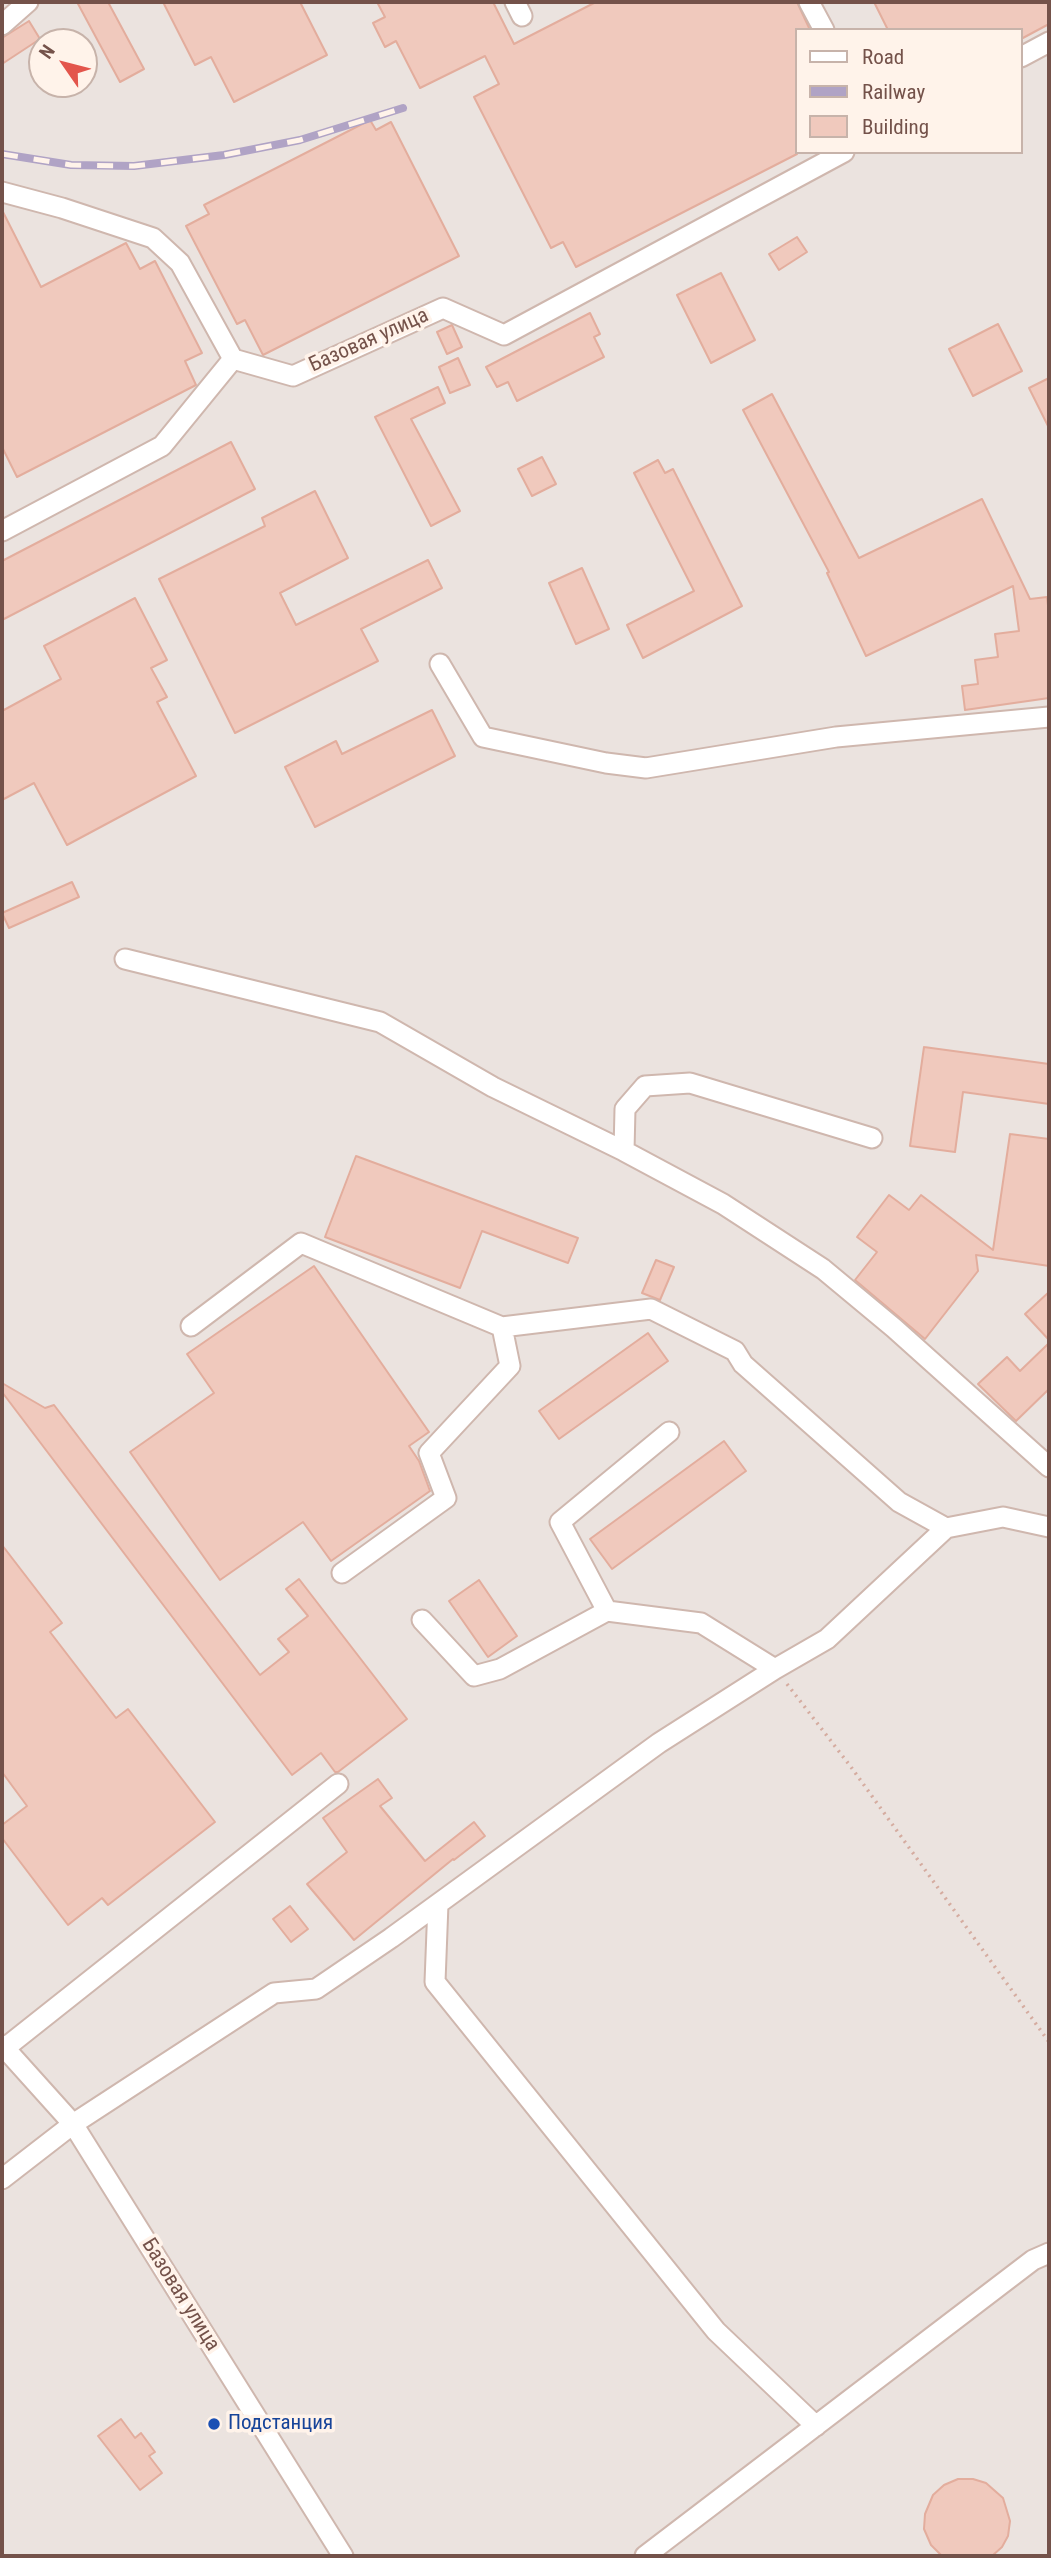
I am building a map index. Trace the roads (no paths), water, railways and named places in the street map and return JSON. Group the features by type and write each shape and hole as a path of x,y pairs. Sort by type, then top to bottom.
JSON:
{"street":[{"path":"2,26 28,2"},
{"path":"809,2 823,28"},
{"path":"1023,56 1049,42"},
{"name":"Базовая улица","path":"233,359 293,376 443,308 504,335 840,154"},
{"path":"2,192 153,237 180,263 233,359 162,446 2,531"},
{"path":"440,664 483,737 606,763 646,768 836,737 1049,717"},
{"path":"125,959 380,1023 493,1087 624,1151 723,1204 823,1269 894,1328 1049,1467"},
{"path":"624,1151 625,1109 645,1086 690,1083 872,1138"},
{"path":"191,1326 301,1243 502,1327 651,1309 735,1351 743,1364 899,1502 946,1528"},
{"path":"342,1573 446,1498 429,1453 510,1366 502,1327"},
{"path":"607,1611 560,1522 669,1432"},
{"path":"2,2179 73,2124 274,1993 316,1989 659,1743 827,1639 946,1528 1003,1517 1049,1527"},
{"path":"422,1620 474,1676 500,1669 607,1611 701,1623 775,1669"},
{"path":"3,2047 338,1784"},
{"path":"438,1904 435,1982 716,2331 816,2426"},
{"name":"Базовая улица","path":"3,2047 73,2124 343,2556"},
{"path":"645,2556 1033,2260 1049,2253"}],"railway":[{"path":"2,154 71,165 134,166 224,155 300,140 403,108"}],"place":[{"name":"Подстанция","path":"214,2424"}]}
